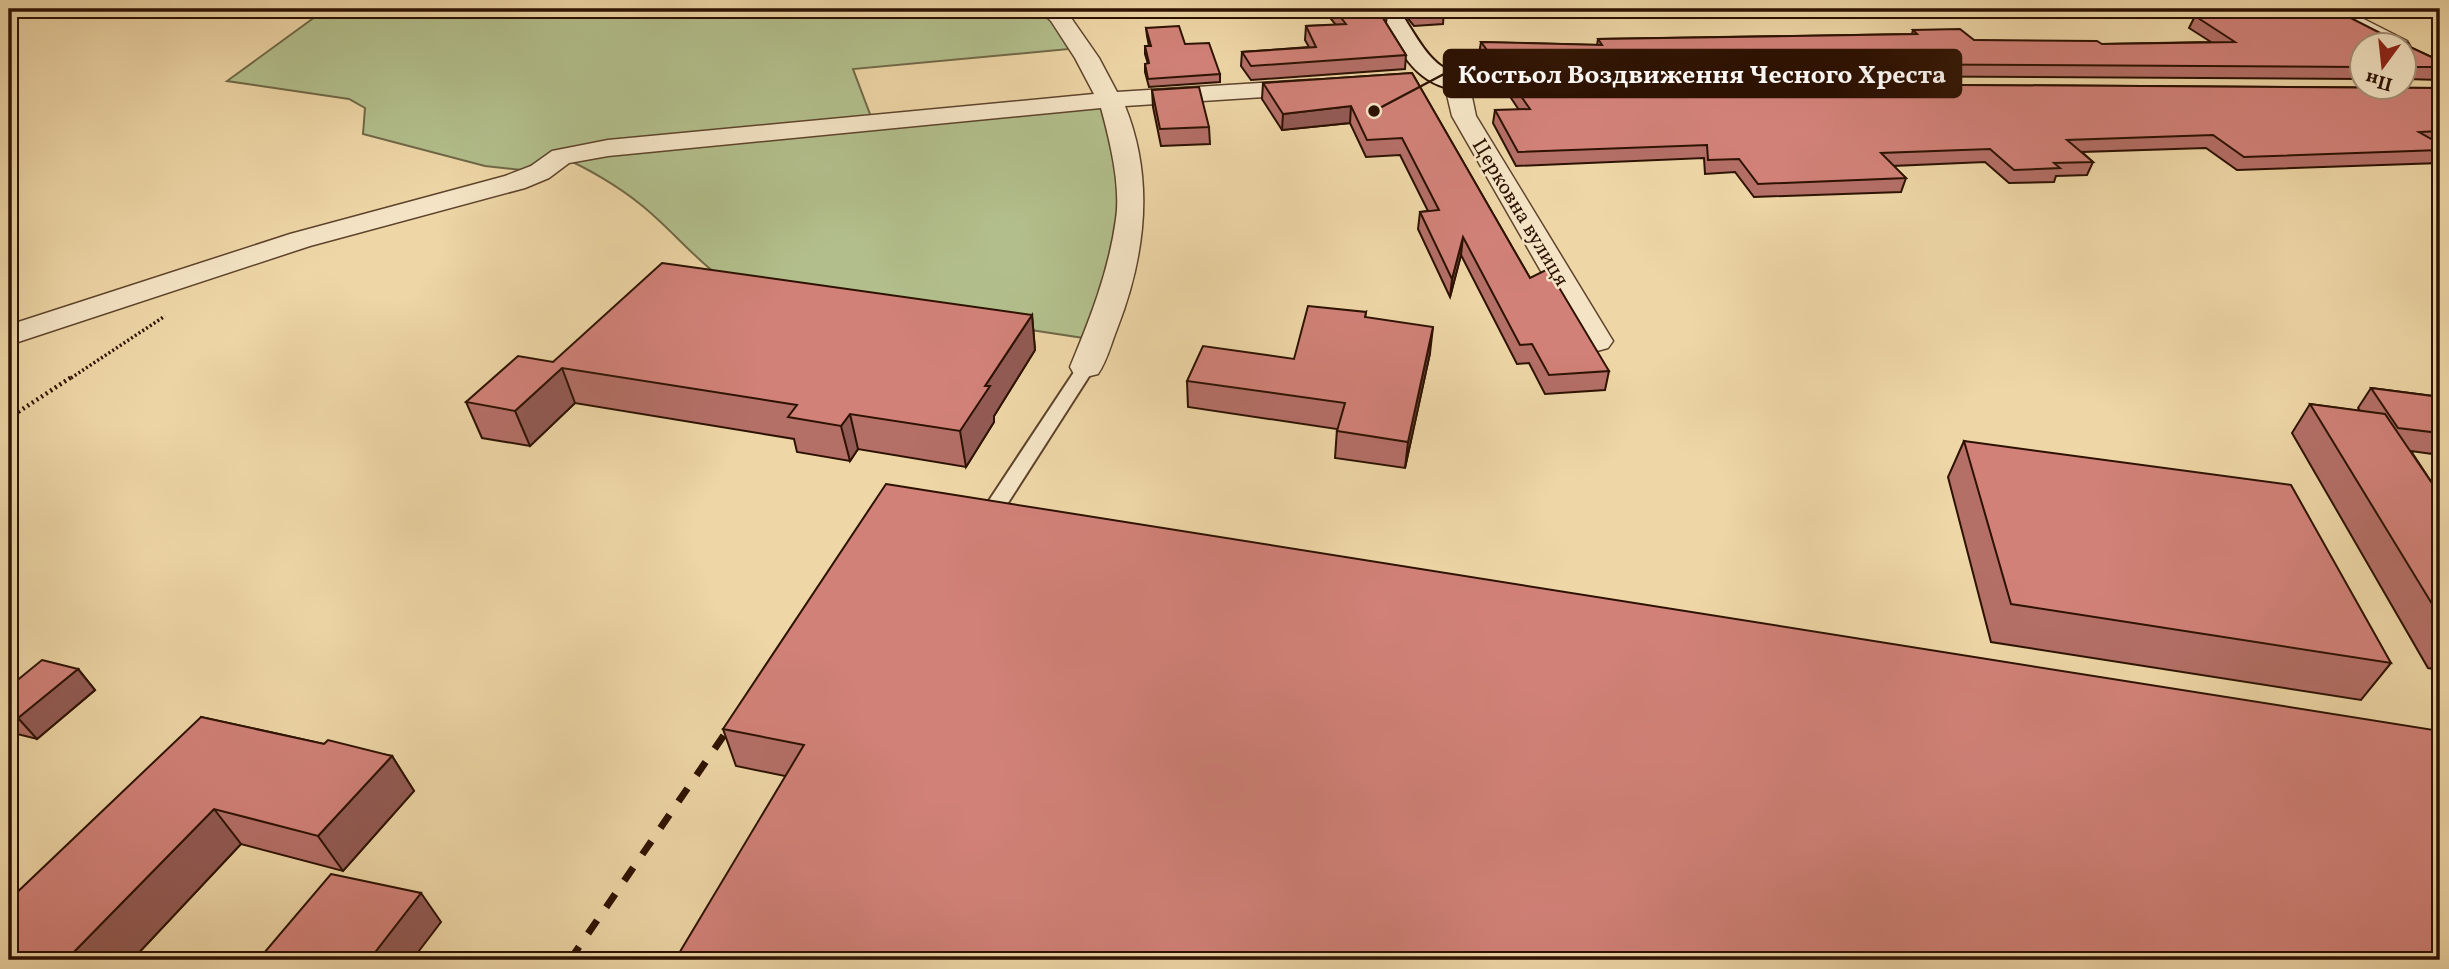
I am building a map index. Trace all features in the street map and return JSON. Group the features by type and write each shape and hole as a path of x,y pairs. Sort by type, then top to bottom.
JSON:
{"street":[{"path":"1049,9 1059,17 1087,58 1110,100 1127,162 1131,217 1115,297 1086,367"},
{"path":"1387,9 1432,70 1472,84 1583,85"},
{"path":"2328,9 2373,32"},
{"path":"1404,80 1416,79 1432,70"},
{"name":"Церковна вулиця","path":"1472,84 1459,95 1464,116 1597,341"},
{"path":"9,335 300,240 515,182 540,172 561,157 608,148 1110,100 1329,86"}],"lane":[{"path":"997,504 1086,367"}],"path":[{"path":"691,17 703,9"},
{"path":"9,418 167,315"}],"green space":[{"path":"326,9 1049,9 1059,17 1080,48 853,69 873,122 1110,100 1127,162 1097,340 720,277 632,198 612,184 561,157 540,172 485,166 363,134 365,108 349,99 227,81"}],"building":[{"path":"1334,9 1383,9 1387,14 1381,15 1406,55 1251,66 1242,52 1316,47 1306,26 1346,24"},
{"path":"1412,9 1442,9 1444,11 1416,13"},
{"path":"2341,13 2378,32 2348,32 2348,67 1496,62 1481,42 1602,45 1598,39 1917,34 1913,30 1960,29 1974,40 2097,41 2102,44 2235,42 2195,16"},
{"path":"1179,26 1185,44 1209,43 1220,74 1148,79 1145,64 1149,63 1145,46 1151,46 1146,28"},
{"path":"2418,51 2440,61 2440,67 2418,67"},
{"path":"1412,73 1530,278 1548,269 1609,371 1549,375 1532,344 1520,345 1463,237 1452,279 1420,212 1439,210 1402,138 1367,140 1351,106 1283,114 1263,83"},
{"path":"1511,82 2348,87 2348,102 2418,102 2418,88 2440,88 2440,131 2419,132 2440,144 2440,150 2244,157 2213,135 2067,140 2093,162 2054,163 2060,168 2014,170 1990,149 1881,153 1906,178 1758,184 1739,159 1708,160 1707,145 1518,152 1495,110 1530,109"},
{"path":"1199,87 1209,127 1160,129 1152,90"},
{"path":"662,263 1032,315 985,386 990,386 960,431 850,414 841,426 788,417 797,405 562,368 515,411 466,402 518,356 553,362"},
{"path":"1308,306 1366,312 1365,317 1433,327 1408,442 1337,431 1345,403 1187,381 1203,346 1294,359"},
{"path":"2371,388 2440,397 2440,433 2398,428"},
{"path":"2310,404 2385,414 2440,495 2440,617"},
{"path":"1964,441 2291,485 2391,663 2011,604"},
{"path":"886,484 2440,731 2440,960 675,960 804,745 723,729"},
{"path":"42,660 78,669 18,718 9,716 9,687"},
{"path":"201,717 324,744 328,740 392,756 318,836 214,809 66,960 9,960 9,900"},
{"path":"331,874 421,893 369,960 258,960"}],"railway":[{"path":"570,960 735,719"}],"place":[{"name":"Костьол Воздвиження Чесного Хреста","path":"1374,111"}]}
